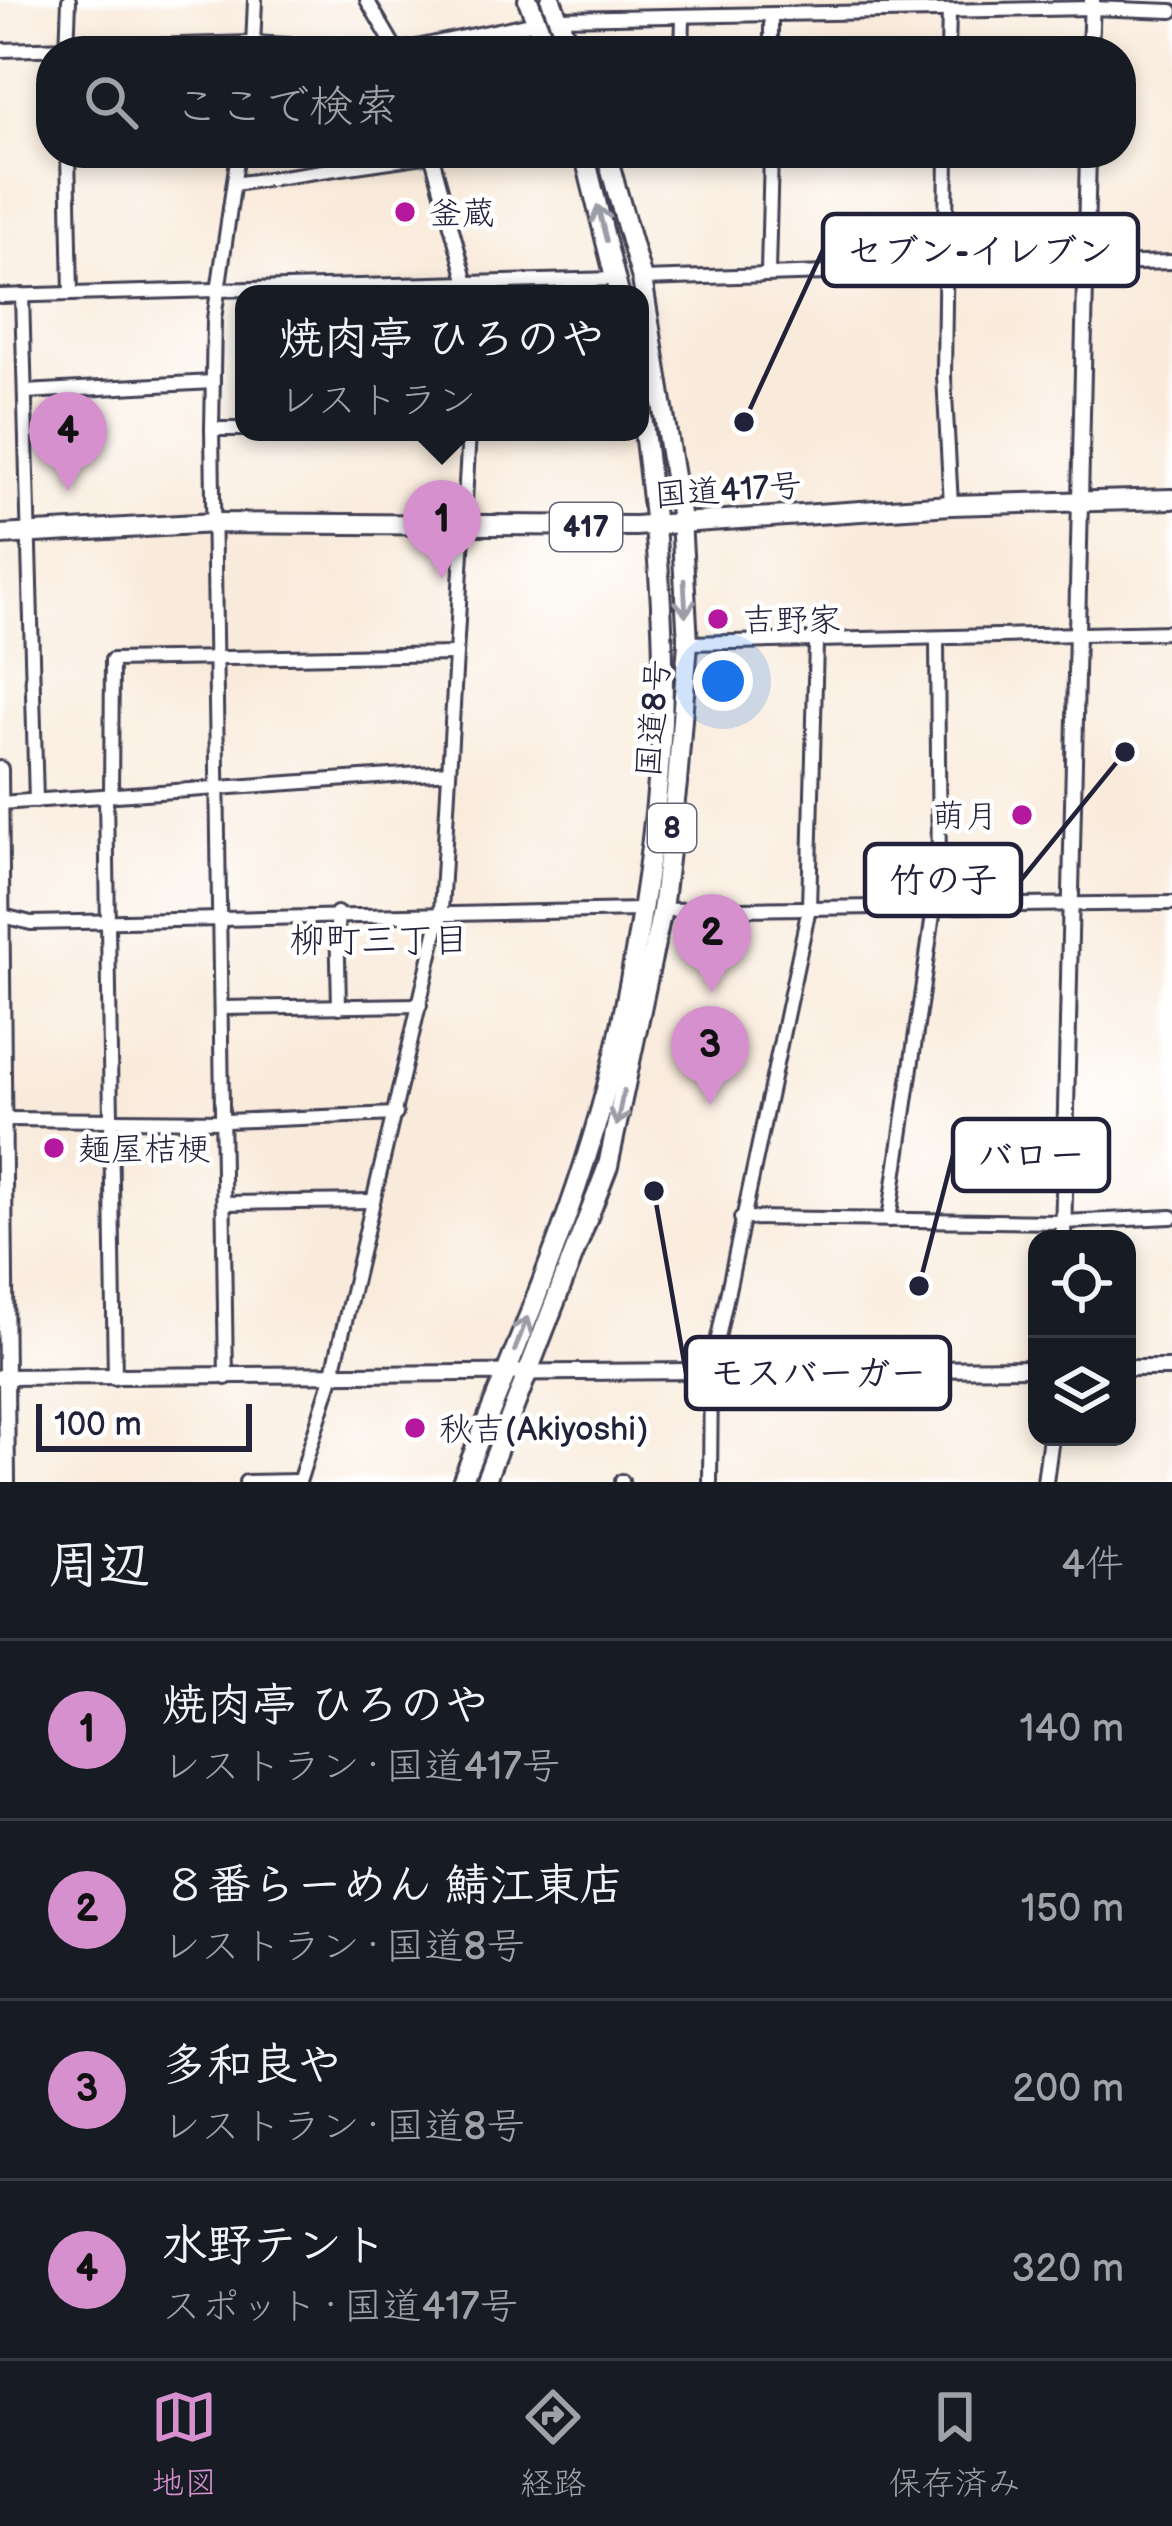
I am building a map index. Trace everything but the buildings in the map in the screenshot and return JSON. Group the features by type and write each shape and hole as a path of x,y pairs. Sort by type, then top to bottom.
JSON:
{"highway":[{"path":"528,0 542,36"},
{"path":"588,168 617,285"},
{"name":"国道8号","path":"609,168 643,285"},
{"name":"国道8号","path":"485,1482 608,1166 662,910 688,644 681,520 649,322"},
{"name":"国道8号","path":"462,1482 591,1133 623,1020 653,824 663,663 645,441"},
{"name":"国道417号","path":"0,536 215,523 461,528 654,524 951,505 1172,499"}],"street":[{"path":"68,36 69,0"},
{"path":"253,36 255,0"},
{"path":"367,0 388,36"},
{"path":"1091,36 1092,4"},
{"path":"555,9 772,16 817,6 949,11 1092,4 1172,11"},
{"path":"948,36 949,11"},
{"path":"771,36 772,16"},
{"path":"469,36 537,22"},
{"path":"0,50 36,51"},
{"path":"68,168 71,294"},
{"path":"226,1378 226,1121 212,429 218,289 236,168"},
{"path":"234,184 339,168"},
{"path":"435,168 468,285"},
{"path":"768,272 771,168"},
{"path":"946,168 943,270 951,505"},
{"path":"1063,1230 1088,168"},
{"path":"642,279 1172,262"},
{"path":"0,296 235,289"},
{"path":"22,295 36,800"},
{"path":"25,392 213,382"},
{"path":"212,429 235,429"},
{"path":"246,1482 299,1481 332,1377 421,1005 441,911 468,441"},
{"path":"688,644 1172,632"},
{"path":"889,1220 939,873 937,640"},
{"path":"710,1482 710,1371 809,908 816,644"},
{"path":"115,1378 108,796 112,660 455,654"},
{"path":"0,769 7,1482"},
{"path":"1,803 449,772"},
{"path":"662,910 934,910 1072,902 1172,903"},
{"path":"3,916 31,923 640,910"},
{"path":"338,913 339,1007"},
{"path":"221,1008 421,1005"},
{"path":"5,1120 226,1121 396,1114"},
{"path":"224,1203 373,1201"},
{"path":"741,1218 1063,1222 1172,1217"},
{"path":"3,1377 1028,1368"},
{"path":"1136,1368 1172,1368"},
{"path":"1045,1482 1050,1446"}],"place":[{"name":"釜蔵","path":"405,212"},
{"name":"セブン-イレブン","path":"744,422"},
{"name":"水野テント","path":"68,491"},
{"name":"焼肉亭 ひろのや","path":"442,579"},
{"name":"吉野家","path":"718,619"},
{"name":"竹の子","path":"1125,752"},
{"name":"萌月","path":"1022,815"},
{"name":"８番らーめん 鯖江東店","path":"712,993"},
{"name":"多和良や","path":"710,1105"},
{"name":"麺屋桔梗","path":"54,1148"},
{"name":"モスバーガー","path":"654,1191"},
{"name":"バロー","path":"919,1286"},
{"name":"秋吉(Akiyoshi)","path":"415,1428"}],"district":[{"name":"柳町三丁目","path":"379,939"}]}
